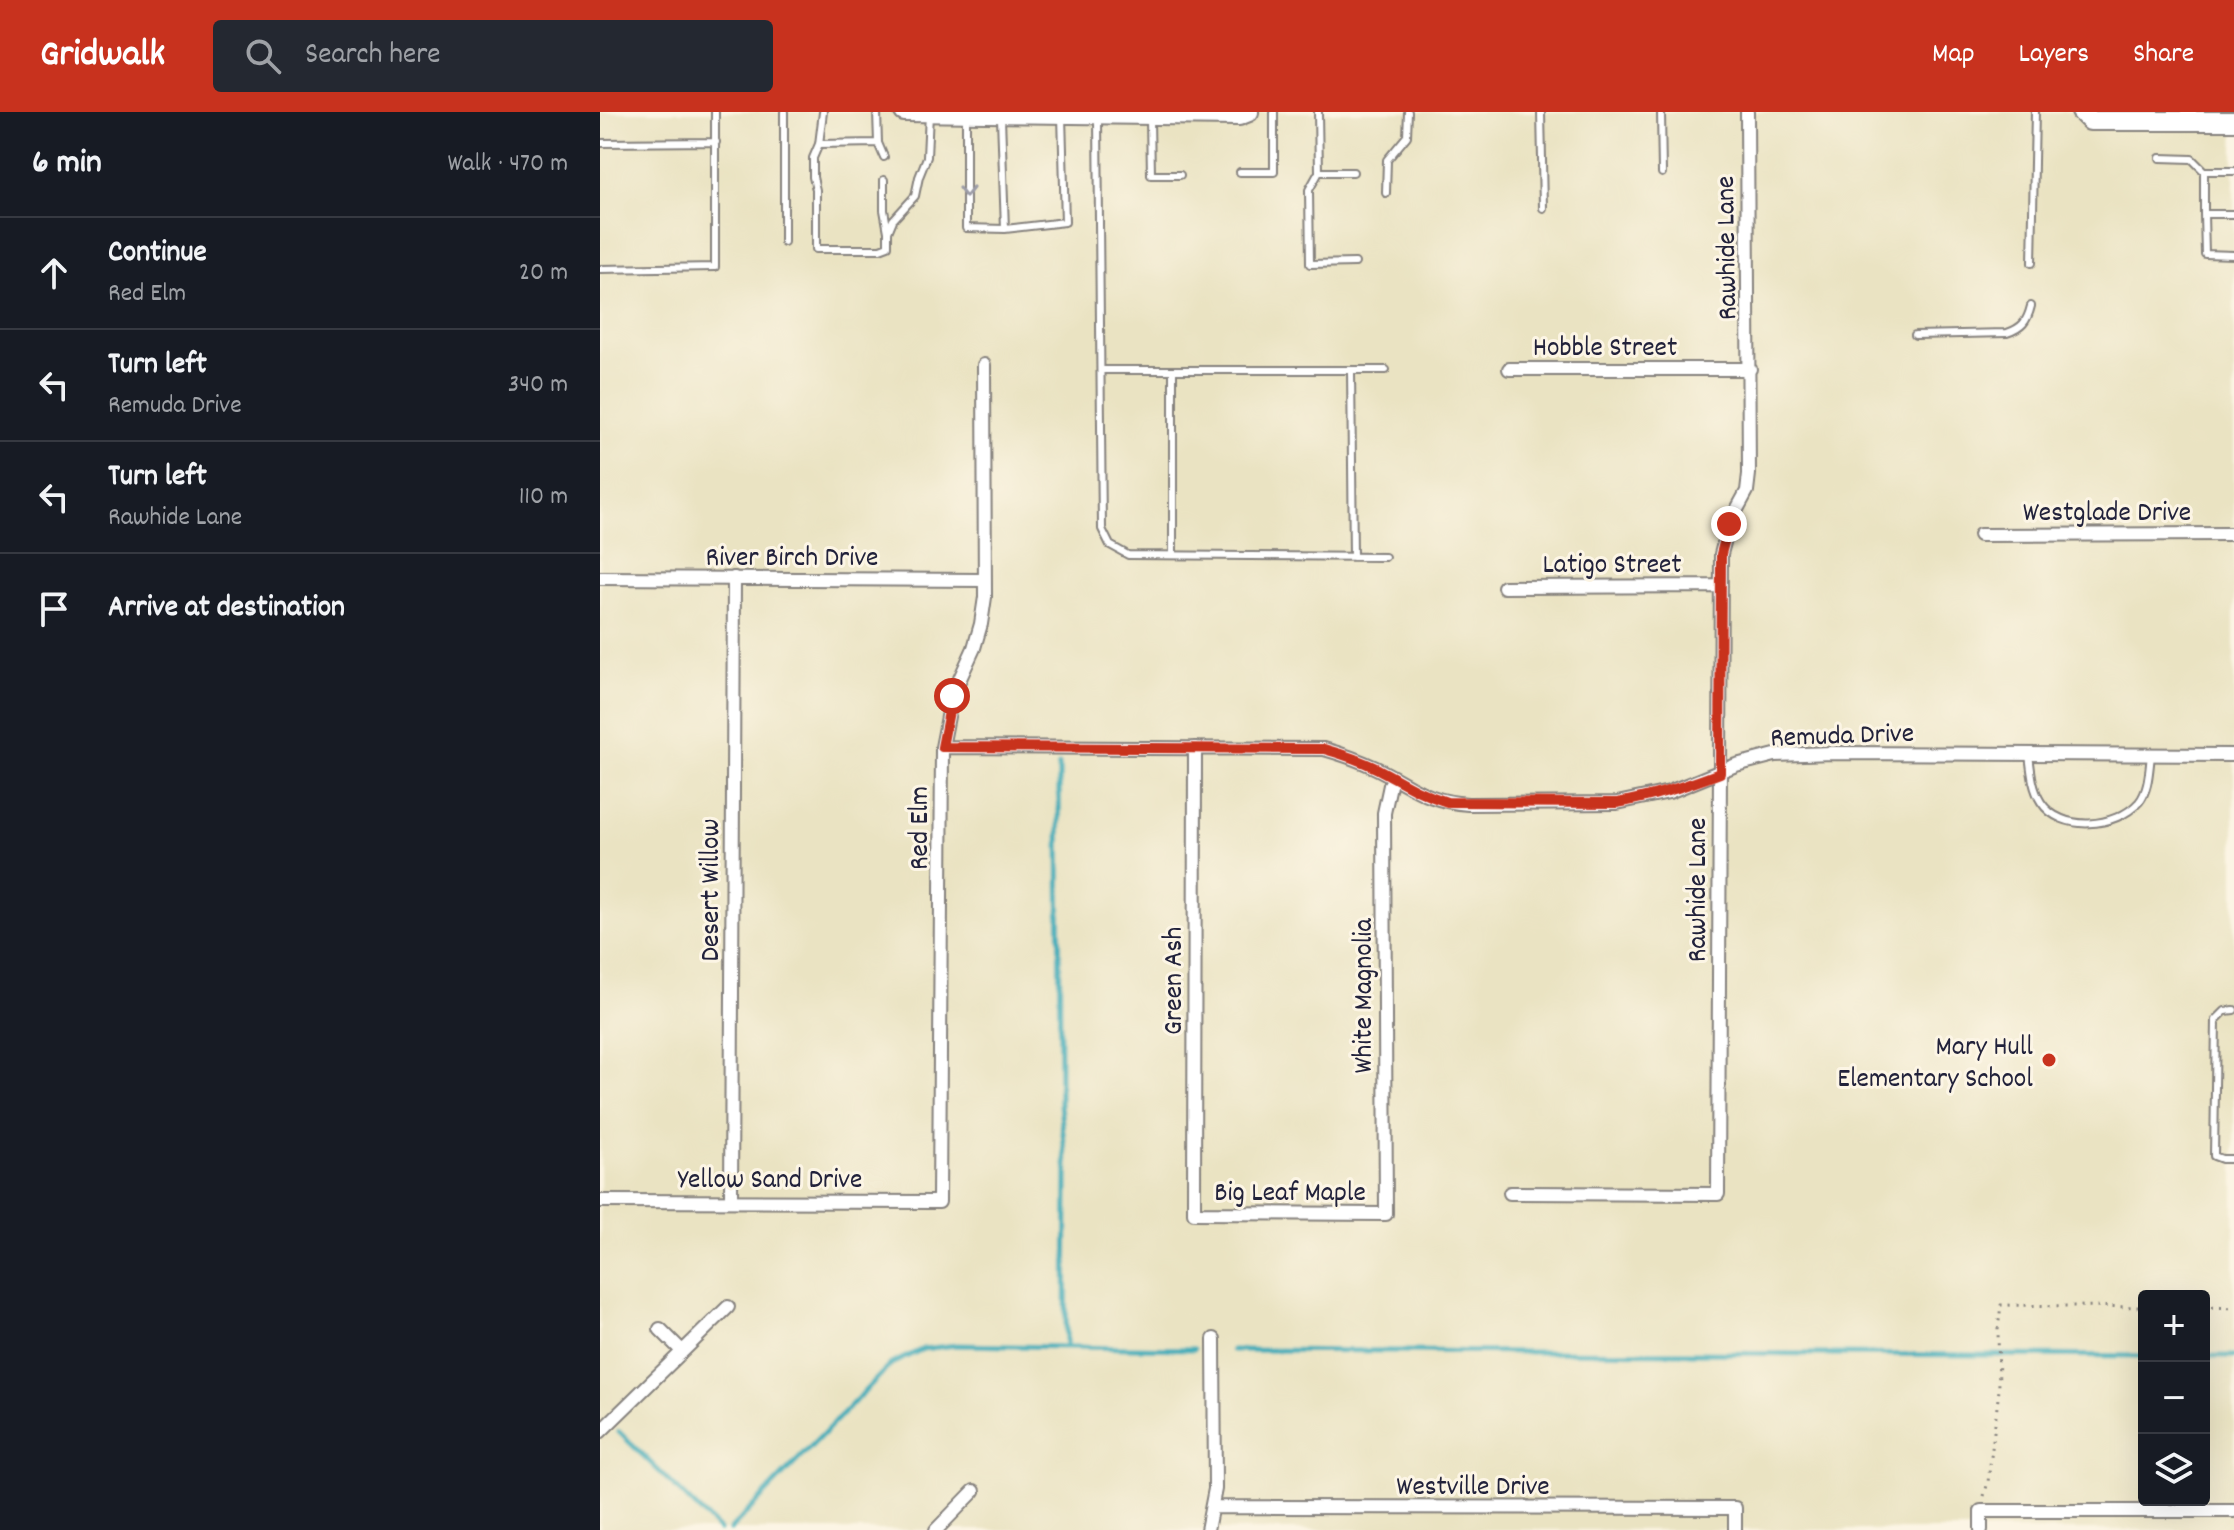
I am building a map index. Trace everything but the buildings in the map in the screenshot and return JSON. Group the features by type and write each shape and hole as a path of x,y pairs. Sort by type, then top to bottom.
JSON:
{"main road":[{"path":"904,112 1239,116 1249,112"},
{"path":"2081,112 2090,121 2234,121"}],"street":[{"name":"Rawhide Lane","path":"1510,1193 1718,1194 1721,586 1724,539 1733,514 1747,491 1749,474 1747,112"},
{"name":"Red Elm","path":"939,1202 942,747 952,696 974,648 981,624 985,580 984,365"},
{"name":"Hobble Street","path":"1509,369 1750,369"},
{"name":"Westglade Drive","path":"1980,535 2234,534"},
{"name":"River Birch Drive","path":"600,578 985,580"},
{"name":"Desert Willow","path":"731,1201 734,578"},
{"name":"Latigo Street","path":"1504,587 1721,586"},
{"name":"Remuda Drive","path":"942,747 1324,749 1348,755 1420,793 1447,802 1617,803 1669,792 1736,765 1775,755 2234,755"},
{"name":"Green Ash","path":"1194,1213 1195,748"},
{"name":"White Magnolia","path":"1386,1214 1384,813 1393,779"},
{"name":"Yellow Sand Drive","path":"600,1201 939,1202"},
{"name":"Big Leaf Maple","path":"1194,1213 1386,1214"},
{"path":"600,1432 728,1307"},
{"path":"660,1329 682,1351"},
{"path":"1207,1530 1215,1489 1214,1339"},
{"path":"936,1530 974,1491"},
{"name":"Westville Drive","path":"1212,1507 1735,1508 1735,1530"},
{"path":"1981,1530 1981,1511 2234,1511"}],"lane":[{"path":"600,269 715,267 715,112"},
{"path":"784,112 784,242"},
{"path":"823,112 819,144 813,158 816,249 880,249 888,246 884,180"},
{"path":"877,112 878,143 884,157"},
{"path":"1240,172 1274,172 1274,112"},
{"path":"1318,112 1319,172 1309,190 1310,264 1355,263"},
{"path":"1386,193 1387,160 1407,136 1408,112"},
{"path":"1541,112 1543,208"},
{"path":"1661,112 1662,173"},
{"path":"2032,263 2035,112"},
{"path":"888,232 893,220 915,196 927,157 929,113"},
{"path":"966,114 966,228 1005,229 1065,222 1062,114"},
{"path":"1001,114 1005,229"},
{"path":"1098,115 1102,529 1110,545 1128,555 1385,557"},
{"path":"1150,115 1151,175 1180,175"},
{"path":"600,143 716,142"},
{"path":"819,144 878,143"},
{"path":"2160,158 2192,159 2204,171 2205,254 2234,255"},
{"path":"2204,171 2234,171"},
{"path":"1319,172 1353,172"},
{"path":"2204,214 2234,214"},
{"path":"1915,335 2007,333 2020,328 2028,319 2031,306"},
{"path":"1101,370 1386,370"},
{"path":"1173,370 1173,555"},
{"path":"1351,370 1353,557"},
{"path":"2029,754 2038,798 2047,810 2059,819 2086,823 2108,821 2127,812 2140,800 2147,786 2151,755"},
{"path":"2234,1010 2225,1011 2216,1020 2214,1156 2234,1159"}],"path":[{"path":"1981,1511 1988,1482 1999,1390 1998,1329 2001,1305 2138,1307"},
{"path":"2210,1307 2234,1308"}],"waterway":[{"path":"1059,765 1060,1104 1067,1172 1066,1347"},
{"path":"730,1530 891,1364 923,1349 956,1345 1194,1349"},
{"path":"1232,1350 2138,1356"},
{"path":"2210,1356 2234,1356"},
{"path":"619,1432 719,1530"}],"place":[{"name":"Mary Hull Elementary School","path":"2049,1060"}],"route":[{"path":"952,696 942,747 1324,749 1348,755 1420,793 1447,802 1617,803 1643,799 1720,773 1721,554 1729,524"}]}
